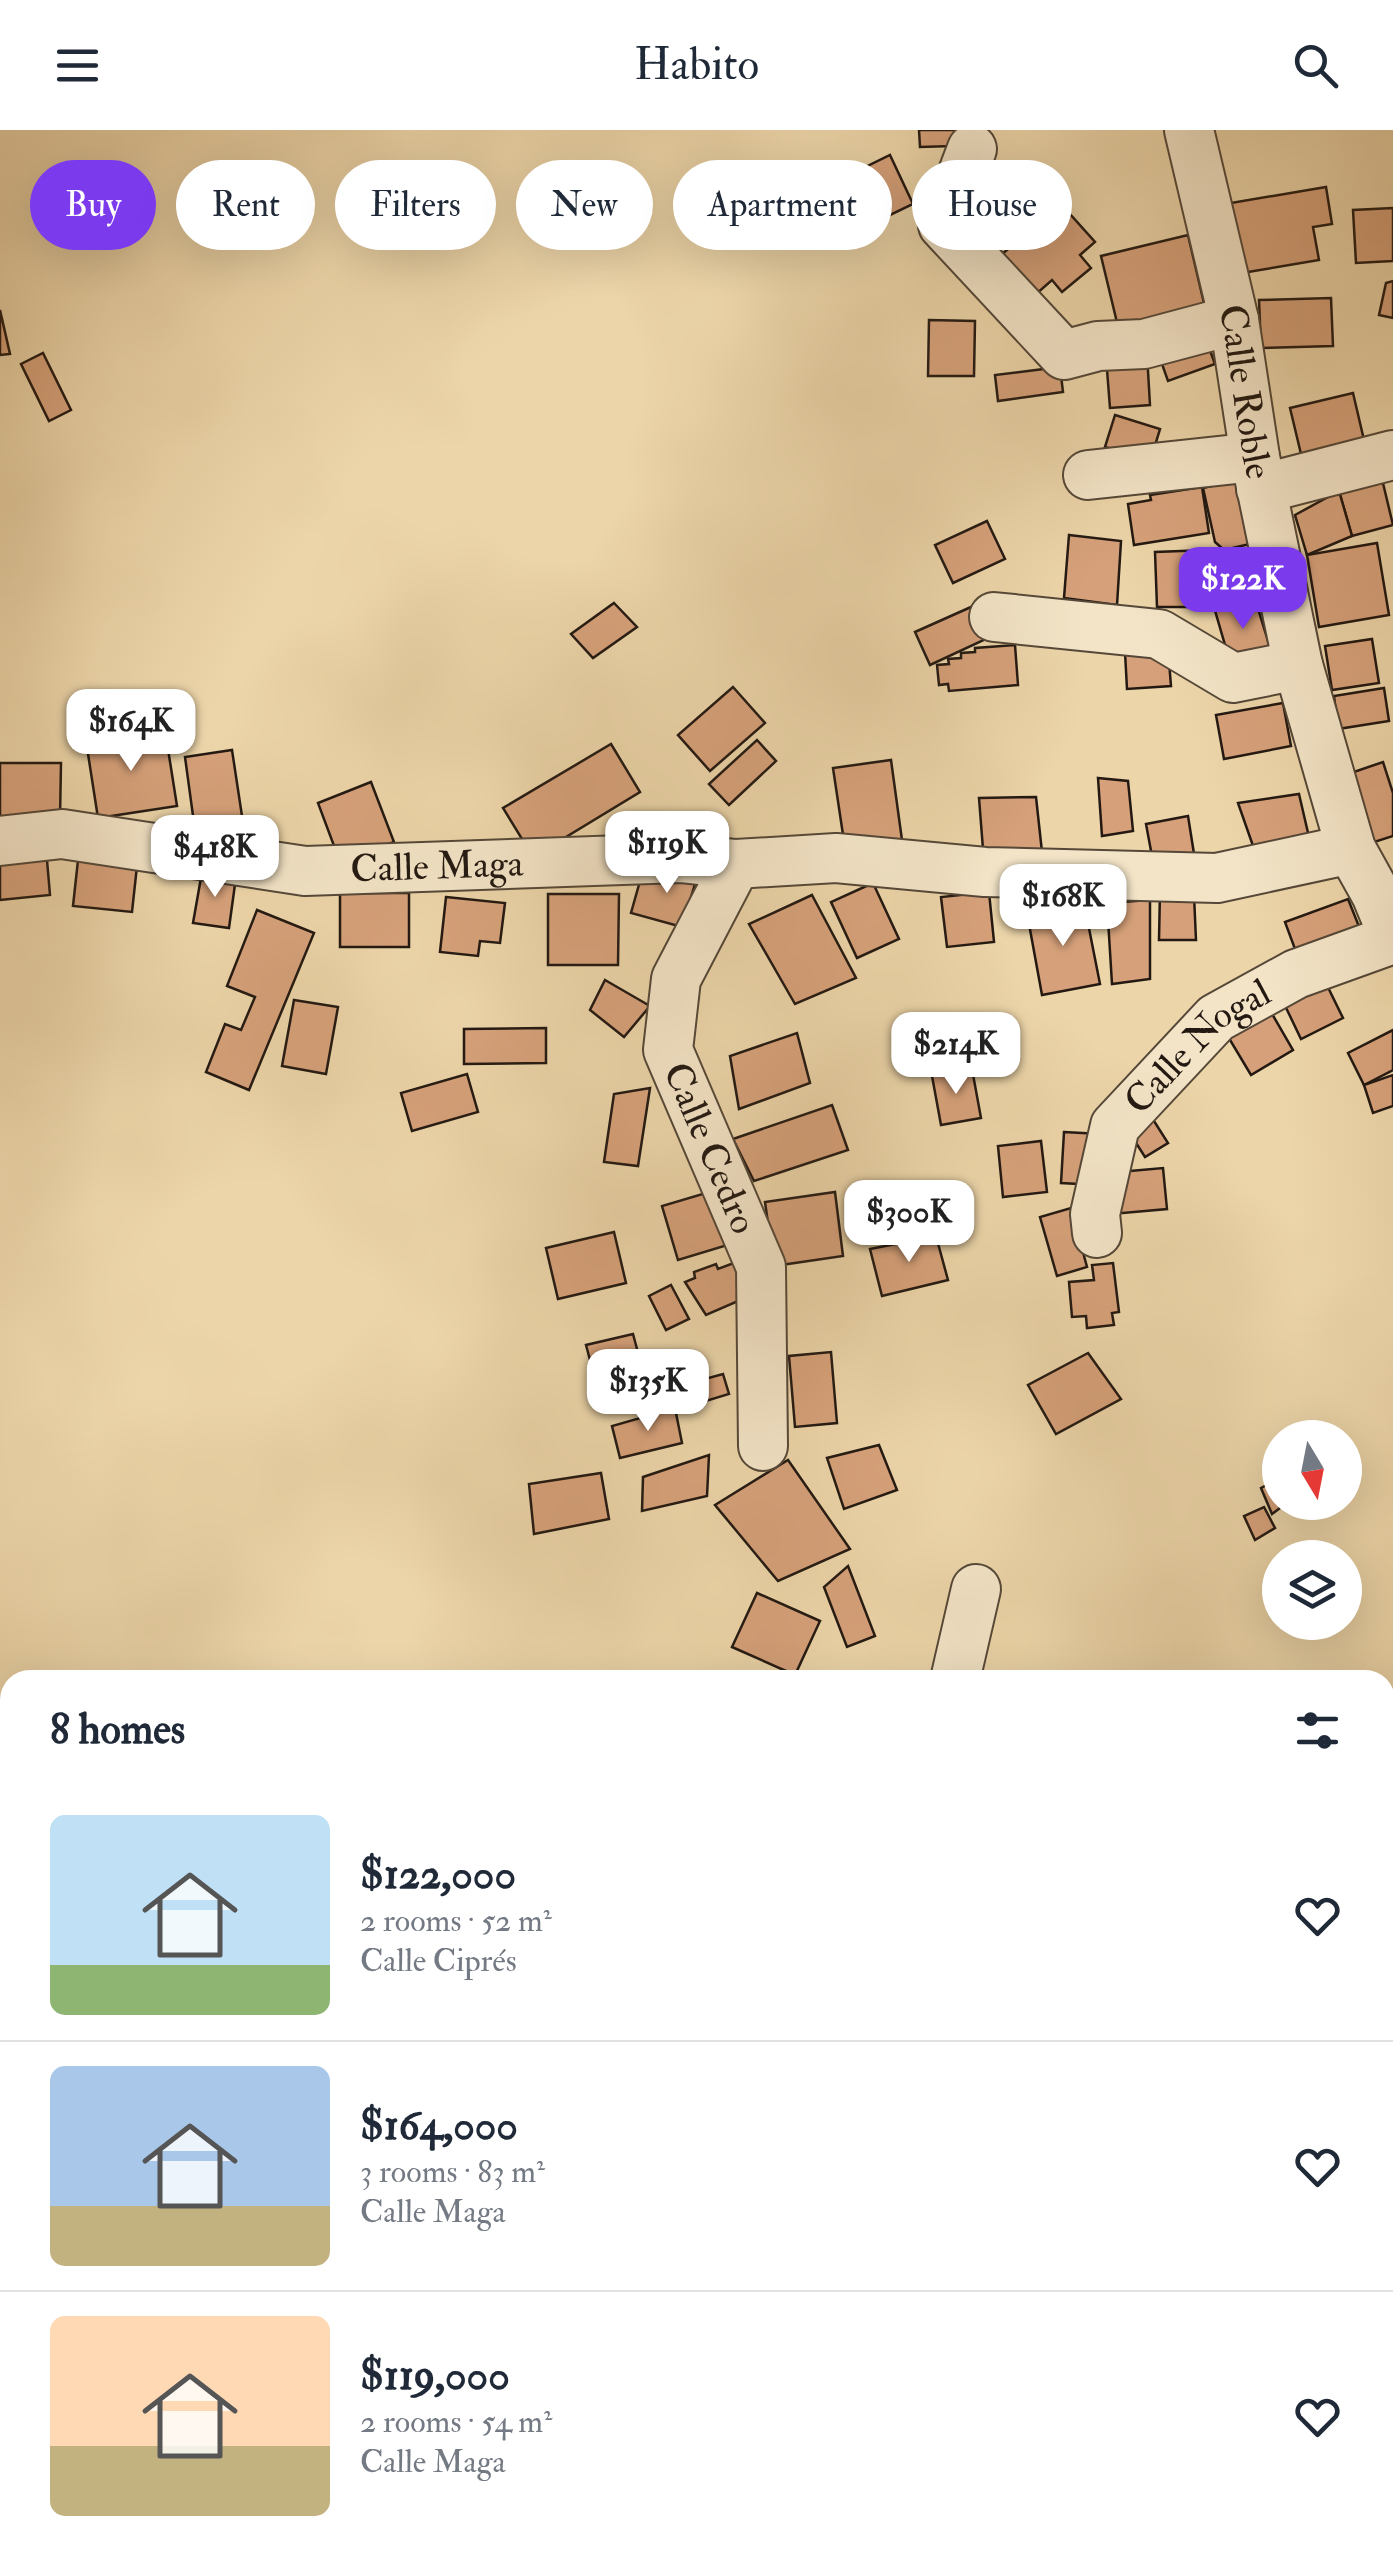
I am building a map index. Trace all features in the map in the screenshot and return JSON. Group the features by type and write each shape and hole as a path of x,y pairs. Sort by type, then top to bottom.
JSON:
{"street":[{"name":"Calle Roble","path":"1189,130 1234,320 1258,473 1298,664 1350,849 1389,913"},
{"path":"972,150 943,224 1064,355 1098,346 1144,344 1234,320"},
{"path":"1088,475 1258,473 1393,455"},
{"path":"994,617 1159,634 1233,678 1298,664"},
{"name":"Calle Maga","path":"0,840 62,834 305,871 680,858 736,864 836,858 986,872 1216,878 1350,849"},
{"name":"Calle Cedro","path":"736,864 676,979 668,1050 761,1267 763,1446"},
{"name":"Calle Nogal","path":"1097,1233 1095,1214 1115,1126 1216,1018 1296,974 1389,913"},
{"path":"957,1670 976,1589"}],"building":[{"path":"919,130 987,130 987,145 920,147"},
{"path":"890,155 912,202 892,214 892,160 880,160"},
{"path":"1326,187 1332,224 1313,227 1319,260 1236,274 1225,204"},
{"path":"1393,208 1393,261 1356,263 1353,210"},
{"path":"1072,216 1095,242 1080,255 1091,268 1062,292 1052,280 1035,295 1001,255 1007,250 1072,250"},
{"path":"1188,235 1207,316 1120,335 1101,256"},
{"path":"1393,281 1393,318 1379,315 1386,283"},
{"path":"1331,298 1333,346 1261,348 1259,300"},
{"path":"0,310 10,354 0,355"},
{"path":"929,320 975,321 974,376 928,376"},
{"path":"1204,334 1215,364 1168,381 1157,350"},
{"path":"43,353 71,410 49,421 21,364"},
{"path":"1147,354 1150,405 1110,408 1106,357"},
{"path":"1060,367 1063,392 998,401 995,375"},
{"path":"1353,393 1364,440 1301,454 1290,408"},
{"path":"1115,415 1160,429 1149,465 1139,457 1105,447"},
{"path":"1248,477 1263,541 1224,550 1215,542 1203,488"},
{"path":"1382,479 1393,525 1352,536 1339,491"},
{"path":"1202,487 1209,533 1134,545 1128,504 1151,500 1150,495"},
{"path":"1339,491 1352,536 1307,555 1295,515"},
{"path":"987,521 1005,559 953,583 935,545"},
{"path":"1069,535 1121,541 1117,605 1064,598"},
{"path":"1377,543 1389,615 1319,627 1307,555"},
{"path":"1208,550 1214,607 1157,607 1155,552"},
{"path":"1254,596 1273,657 1232,669 1214,607"},
{"path":"614,603 637,627 593,658 571,634"},
{"path":"971,607 986,639 930,665 915,632"},
{"path":"1372,639 1379,683 1332,690 1325,646"},
{"path":"1015,645 1018,685 949,691 948,684 939,685 937,665 949,664 948,659 961,658 961,653 975,652 975,648"},
{"path":"1168,649 1171,686 1127,689 1125,652"},
{"path":"733,687 765,723 710,771 678,735"},
{"path":"1384,688 1389,721 1338,729 1334,696"},
{"path":"1283,703 1291,746 1224,759 1216,715"},
{"path":"165,730 177,806 98,818 86,741"},
{"path":"757,740 776,761 729,805 709,784"},
{"path":"611,744 640,792 533,857 503,808"},
{"path":"232,750 242,816 194,823 185,757"},
{"path":"891,760 902,840 845,848 833,768"},
{"path":"1383,762 1393,793 1393,836 1365,845 1342,776"},
{"path":"0,763 61,763 60,818 0,817"},
{"path":"1098,778 1128,781 1133,831 1102,836"},
{"path":"371,782 394,842 340,862 318,803"},
{"path":"1299,794 1312,850 1259,863 1238,803"},
{"path":"1036,797 1042,852 984,862 979,798"},
{"path":"1188,816 1195,860 1154,867 1146,824"},
{"path":"47,860 50,895 0,900 0,864"},
{"path":"78,860 137,866 132,912 73,906"},
{"path":"701,864 682,927 631,913 640,881"},
{"path":"202,872 236,877 229,928 193,923"},
{"path":"873,883 899,939 857,958 831,902"},
{"path":"1160,891 1194,895 1196,940 1159,940"},
{"path":"989,892 994,942 947,947 941,897"},
{"path":"340,893 409,893 409,947 340,947"},
{"path":"548,894 619,894 618,965 548,965"},
{"path":"812,895 856,978 795,1004 749,924"},
{"path":"446,897 505,903 500,943 480,941 478,956 440,952"},
{"path":"1348,899 1366,944 1302,968 1285,922"},
{"path":"1150,900 1150,979 1112,984 1107,903"},
{"path":"1084,903 1100,984 1042,995 1027,913"},
{"path":"257,910 314,933 249,1090 206,1072 225,1024 241,1030 255,997 227,986"},
{"path":"1320,971 1343,1018 1301,1039 1278,991"},
{"path":"605,980 650,1006 624,1037 590,1010"},
{"path":"294,1000 338,1007 326,1074 282,1066"},
{"path":"1264,1000 1293,1050 1251,1075 1221,1025"},
{"path":"976,1019 981,1057 912,1067 907,1029"},
{"path":"546,1028 546,1063 464,1064 464,1029"},
{"path":"1393,1030 1393,1070 1364,1085 1348,1053"},
{"path":"797,1033 810,1083 739,1109 730,1056"},
{"path":"972,1069 981,1118 941,1125 932,1076"},
{"path":"467,1074 478,1112 412,1131 401,1093"},
{"path":"1393,1075 1393,1106 1373,1113 1364,1085"},
{"path":"650,1088 638,1166 604,1162 614,1094"},
{"path":"832,1105 848,1150 754,1181 733,1139"},
{"path":"1147,1110 1168,1143 1145,1157 1124,1124"},
{"path":"1064,1132 1100,1134 1097,1185 1061,1183"},
{"path":"1041,1141 1047,1192 1003,1197 998,1146"},
{"path":"1163,1168 1167,1209 1112,1214 1108,1173"},
{"path":"716,1190 731,1244 678,1260 662,1206"},
{"path":"835,1192 843,1256 774,1266 765,1202"},
{"path":"1071,1208 1087,1267 1057,1276 1040,1217"},
{"path":"614,1232 626,1283 558,1299 546,1248"},
{"path":"936,1236 948,1280 882,1296 870,1249"},
{"path":"742,1260 752,1295 706,1315 685,1282 695,1278 694,1272"},
{"path":"1113,1263 1119,1312 1112,1313 1114,1325 1087,1328 1086,1316 1072,1317 1069,1282 1094,1280 1092,1265"},
{"path":"671,1285 689,1319 666,1330 649,1296"},
{"path":"633,1334 644,1375 597,1386 586,1345"},
{"path":"831,1352 837,1423 795,1427 789,1356"},
{"path":"1088,1353 1121,1399 1056,1434 1028,1385"},
{"path":"723,1374 729,1394 696,1404 690,1383"},
{"path":"675,1408 682,1443 620,1458 612,1426"},
{"path":"879,1445 897,1490 844,1509 827,1458"},
{"path":"709,1455 707,1496 642,1511 643,1477"},
{"path":"788,1460 850,1549 778,1581 715,1505"},
{"path":"601,1473 609,1519 534,1534 529,1484"},
{"path":"1262,1508 1262,1520 1271,1520 1275,1528 1255,1540 1244,1516"},
{"path":"848,1566 875,1636 847,1647 824,1587"},
{"path":"757,1593 820,1621 797,1670 784,1670 732,1647"}]}
